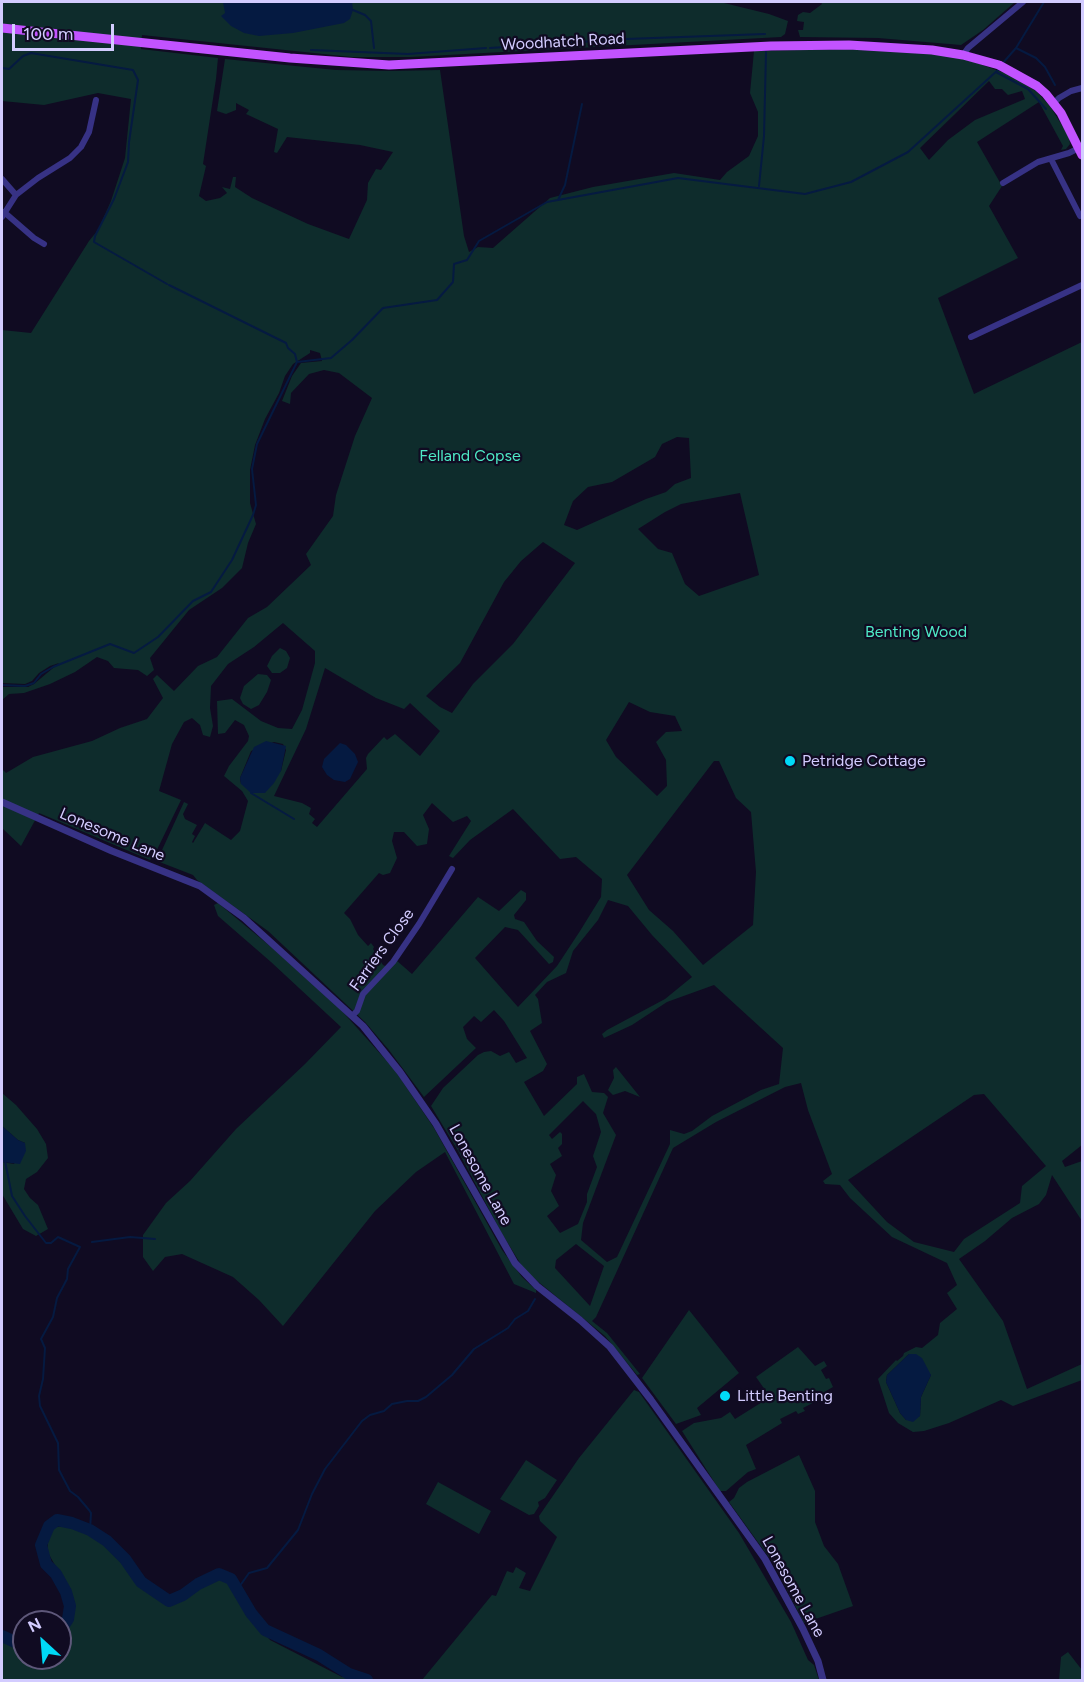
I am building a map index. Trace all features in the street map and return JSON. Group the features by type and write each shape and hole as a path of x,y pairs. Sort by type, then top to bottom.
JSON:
{"main road":[{"name":"Woodhatch Road","path":"2,28 291,58 389,65 793,45 903,47 963,55 1003,67 1036,86 1054,103 1081,151"}],"street":[{"path":"963,55 968,48 1023,2"},
{"path":"1054,103 1071,91 1083,88"},
{"path":"44,244 3,215 16,195 70,158 81,147 89,132 96,100"},
{"path":"1004,183 1038,162 1081,151"},
{"path":"1052,159 1080,216"},
{"path":"2,179 16,195"},
{"path":"971,337 1083,285"},
{"name":"Lonesome Lane","path":"2,802 112,851 200,886 244,918 352,1016 377,1042 449,1146 515,1263 537,1286 610,1347 755,1543 800,1624 818,1661 823,1680"},
{"name":"Farriers Close","path":"352,1016 357,1011 363,994 393,962 419,924 452,869"}],"green space":[{"path":"2,2 720,2 788,21 785,34 781,37 410,57 352,57 142,35 141,49 218,58 203,164 206,166 199,196 206,201 220,198 227,193 222,187 230,189 233,177 236,177 235,187 252,198 308,224 349,239 367,200 368,183 376,169 381,170 393,152 360,145 287,137 277,153 274,152 278,129 246,114 249,110 236,103 236,110 226,114 217,111 225,59 336,70 440,70 464,236 469,252 478,247 493,248 550,198 593,187 674,173 720,180 749,156 758,136 758,112 750,93 754,51 845,49 922,52 966,59 1010,75 1036,91 1050,106 1069,137 1070,144 1066,149 1061,150 1063,146 1039,102 977,142 1002,186 989,206 1018,258 938,298 974,394 1082,342 1082,1145 1062,1161 1065,1167 1082,1161 1082,1221 1052,1175 1046,1195 1039,1204 1012,1218 959,1259 1003,1321 1027,1389 1082,1364 1082,1380 1013,1406 1001,1400 949,1423 924,1431 913,1432 898,1423 889,1413 878,1379 904,1353 916,1347 922,1348 938,1335 940,1323 957,1309 947,1293 957,1285 947,1263 892,1237 850,1198 840,1185 825,1184 823,1181 832,1174 808,1110 801,1083 785,1087 716,1122 673,1148 596,1317 592,1321 607,1333 640,1374 637,1375 605,1336 525,1271 431,1106 443,1088 484,1052 491,1051 500,1056 509,1052 516,1063 527,1058 504,1021 494,1010 481,1022 474,1016 463,1027 467,1039 476,1048 424,1097 365,1022 268,931 193,875 157,861 184,802 188,804 183,814 185,819 197,825 192,834 195,836 193,843 205,823 231,840 240,831 248,801 242,791 224,776 248,741 249,736 244,725 235,720 225,733 218,734 217,701 232,699 261,721 278,728 292,729 302,710 315,663 315,651 283,623 254,647 228,664 211,686 210,708 213,726 210,737 203,735 200,725 192,718 184,722 172,744 159,791 181,800 150,860 39,813 21,846 2,828 2,769 6,773 33,757 92,741 147,719 163,698 153,679 157,675 174,691 198,666 217,657 248,618 267,607 311,565 306,554 333,516 336,495 355,436 372,398 339,373 324,370 309,374 291,393 290,404 282,401 292,376 301,363 322,361 320,353 310,350 310,353 293,364 285,376 255,445 250,470 250,503 256,524 248,543 242,568 222,588 189,610 150,658 154,670 147,676 138,670 114,668 108,661 97,657 75,672 50,684 24,693 9,694 2,700 2,687 28,687 59,663 50,666 25,684 2,683 2,330 31,333 98,230 111,201 125,158 131,99 98,93 44,105 2,101","holes":["989,81 995,89 1002,89 1008,95 1022,91 1025,99 975,120 948,140 929,160 920,148","677,437 689,438 691,478 675,484 666,492 577,530 564,525 573,501 588,487 612,482 655,457 662,444","740,493 759,575 699,596 685,584 672,553 658,549 638,529 681,504","543,542 575,563 513,644 473,684 452,713 426,696 460,663 504,582 521,561","325,668 376,698 404,709 410,703 440,731 420,756 395,734 387,740 384,737 368,754 367,769 317,827 312,823 315,819 309,814 311,808 302,803 274,796 306,729","629,702 650,712 675,716 682,731 666,732 656,742 666,760 667,786 657,796 616,757 606,740","274,742 283,744 286,750 281,771 241,784 240,778 251,751","714,761 719,761 736,798 751,812 756,872 753,925 703,965 673,931 649,910 627,875","432,803 453,822 467,816 471,821 449,856 453,858 470,840 513,809 560,859 576,857 602,879 601,897 580,931 557,966 518,1007 475,958 505,927 518,930 549,964 553,962 554,957 537,941 524,922 515,919 514,915 526,900 526,893 521,890 499,911 478,897 412,974 396,960 390,968 383,965 374,947 371,943 368,946 358,935 350,919 344,913 379,873 383,875 390,873 397,858 392,841 394,832 404,832 417,846 427,844 429,829 423,815","608,900 628,906 692,977 665,999 607,1030 602,1034 604,1038 632,1025 667,1002 714,985 783,1048 779,1084 761,1090 712,1116 692,1131 684,1134 670,1130 670,1144 617,1257 607,1262 581,1240 583,1223 616,1135 603,1113 608,1097 604,1093 592,1092 584,1074 577,1077 577,1084 544,1116 524,1082 543,1071 547,1064 530,1031 542,1023 538,999 535,995 547,982 566,973 573,951 598,920","984,1094 1046,1166 1022,1186 1020,1203 964,1239 954,1252 914,1242 887,1222 848,1180 974,1095","583,1101 596,1114 601,1132 593,1156 597,1167 587,1194 587,1202 578,1224 560,1233 547,1216 559,1206 551,1191 556,1175 550,1164 562,1156 558,1148 562,1144 560,1132 552,1139 549,1135","576,1244 604,1266 590,1306 555,1268 556,1260","909,1354 931,1375 921,1397 920,1416 906,1420 900,1413 886,1382 887,1375"]},
{"path":"821,2 1015,2 983,30 961,45 878,38 800,37 798,30 803,30 804,22 797,21 798,15 803,12 810,13 822,4"},
{"path":"280,648 286,651 290,658 287,668 280,673 272,673 267,666 272,656"},
{"path":"258,674 267,675 271,680 259,705 251,709 243,704 240,698 244,686"},
{"path":"218,903 276,951 341,1010 394,1069 434,1128 502,1250 522,1277 536,1290 536,1293 514,1284 445,1152 416,1172 375,1211 283,1326 233,1277 182,1254 165,1257 153,1271 143,1257 143,1235 166,1203 190,1181 236,1129 341,1027 218,916 214,905"},
{"path":"616,1067 640,1097 625,1091 613,1095 608,1090 614,1078 613,1070"},
{"path":"2,1093 37,1129 46,1144 48,1158 37,1172 26,1179 24,1189 38,1205 48,1229 36,1236 23,1229 2,1194 2,1162 14,1164 25,1143 2,1126"},
{"path":"689,1310 739,1373 697,1408 701,1415 676,1424 642,1378"},
{"path":"798,1347 815,1366 824,1361 827,1366 821,1370 826,1379 829,1378 833,1387 826,1391 828,1395 803,1408 805,1411 798,1414 796,1411 780,1419 782,1423 746,1445 756,1469 748,1472 726,1491 720,1491 682,1431 694,1423 721,1418 730,1412 735,1419 770,1397 756,1377"},
{"path":"634,1390 639,1392 739,1533 791,1622 808,1660 814,1665 819,1680 422,1680 492,1595 496,1596 507,1571 513,1573 516,1567 526,1573 519,1588 530,1591 557,1537 540,1521 539,1516 579,1458"},
{"path":"799,1455 815,1491 815,1522 824,1546 838,1564 853,1606 804,1623 773,1563 729,1502 739,1488 747,1482"},
{"path":"526,1460 557,1480 545,1498 538,1502 539,1506 534,1514 529,1515 500,1499"},
{"path":"438,1482 491,1511 479,1534 426,1504"},
{"path":"67,1526 83,1530 107,1547 141,1585 164,1601 174,1603 216,1578 230,1583 243,1607 270,1640 342,1677 357,1680 2,1680 2,1640 12,1644 12,1670 72,1670 72,1617 75,1609 73,1597 47,1551 49,1535 54,1527"},
{"path":"1068,1652 1082,1670 1082,1680 1059,1680 1061,1657"}],"water":[{"path":"223,2 352,2 353,10 350,19 344,23 293,33 259,36 244,33 231,26 221,16 225,13"},
{"path":"266,741 286,746 281,771 265,793 251,793 241,784 240,778 254,747"},
{"path":"340,743 346,745 355,754 358,762 350,779 345,782 334,780 322,767 324,759"},
{"path":"2,1126 25,1143 26,1151 20,1164 2,1162"},
{"path":"909,1354 916,1354 922,1358 931,1375 921,1397 920,1416 913,1422 906,1420 900,1413 886,1382 887,1375"}],"waterway":[{"path":"1002,64 1016,48 1044,2"},
{"path":"353,10 365,15 371,21 374,48"},
{"path":"490,48 626,39 765,34"},
{"path":"311,50 408,54 486,48"},
{"path":"1016,48 1036,58 1045,67 1055,85"},
{"path":"759,186 764,136 766,52"},
{"path":"2,68 9,69 23,56 31,53 133,70 138,80 128,162 94,242 167,284"},
{"path":"297,362 331,358 383,308 437,300 453,282 454,264 467,260 479,241 547,202 678,178 805,194 851,182 908,152 999,69"},
{"path":"996,72 1028,89 1046,109"},
{"path":"558,200 565,185 582,104"},
{"path":"169,285 286,343 295,354 297,362"},
{"path":"2,685 25,686 34,683 41,674 53,667 110,644 134,653 158,637 193,601 211,592 232,560 253,515 256,505 252,469 257,444 297,362"},
{"path":"251,793 294,819"},
{"path":"5,1161 12,1196 46,1243 51,1243 58,1237 80,1247 68,1269 67,1279 57,1298 53,1317 41,1339 45,1348 43,1379 39,1396 40,1406 58,1443 59,1470 70,1491 91,1513 90,1530"},
{"path":"92,1242 130,1237 155,1239"},
{"path":"237,1590 249,1573 267,1568 298,1530 325,1469 362,1421 370,1415 384,1411 392,1404 418,1401 426,1397 452,1375 474,1349 508,1328 515,1319 528,1311 535,1299"},
{"path":"69,1610 66,1592 56,1574 46,1564 41,1545 49,1526 57,1520 90,1530 107,1541 125,1559 141,1582 169,1601 219,1574 231,1579 251,1613 265,1630 319,1655 349,1674 367,1680"},
{"path":"2,1636 12,1641"}],"place":[{"name":"Petridge Cottage","path":"790,761"},
{"name":"Little Benting","path":"725,1396"}],"park label":[{"name":"Felland Copse","path":"470,456"},
{"name":"Benting Wood","path":"916,632"}]}
